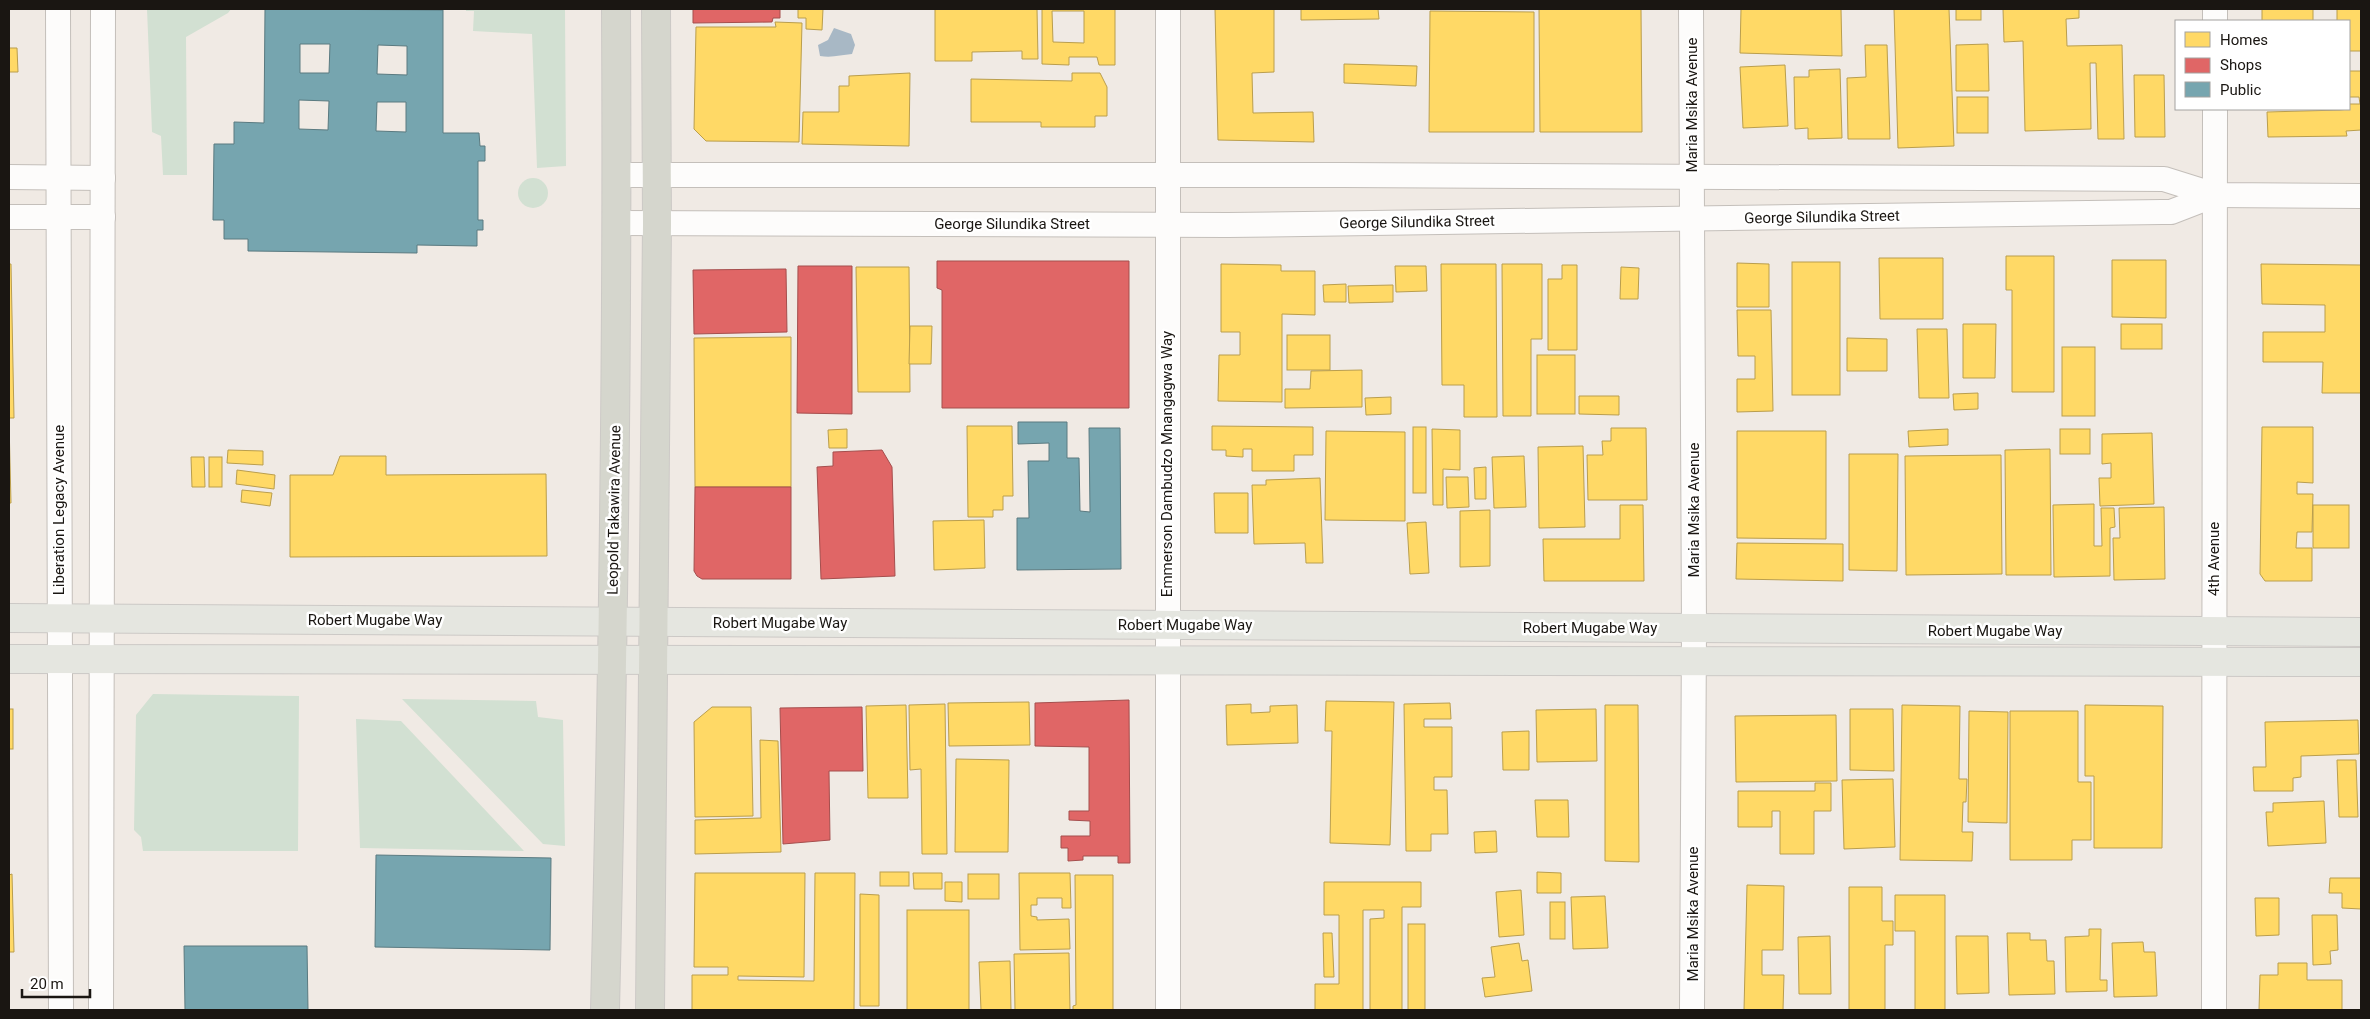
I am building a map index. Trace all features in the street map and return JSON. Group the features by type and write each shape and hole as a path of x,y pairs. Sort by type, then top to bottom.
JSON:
{"highway":[{"name":"Leopold Takawira Avenue","path":"605,1010 613,622 617,175 616,9"},
{"path":"650,1010 658,224 656,9"}],"main road":[{"name":"Robert Mugabe Way","path":"9,618 2361,632"},
{"name":"Robert Mugabe Way","path":"9,659 2361,662"}],"street":[{"name":"Liberation Legacy Avenue","path":"58,9 61,1010"},
{"path":"101,1010 103,9"},
{"name":"Emmerson Dambudzo Mnangagwa Way","path":"1168,9 1168,1010"},
{"name":"Maria Msika Avenue","path":"1691,9 1694,629 1692,1010"},
{"name":"4th Avenue","path":"2214,1010 2215,110"},
{"name":"George Silundika Street","path":"617,175 2164,179 2215,195 2361,196"},
{"path":"9,177 103,178"},
{"name":"George Silundika Street","path":"616,223 1167,224 2171,212 2215,195"},
{"path":"9,217 103,217"}],"green space":[{"path":"147,9 231,9 228,13 186,37 187,175 163,175 161,136 152,132"},
{"path":"466,9 565,9 566,166 537,168 532,34 473,31 474,11 466,11"},
{"path":"533,178 543,183 548,193 543,203 533,208 523,203 518,193 523,183"},
{"path":"153,694 299,696 298,851 143,851 141,837 134,830 136,715"},
{"path":"402,699 536,701 538,717 563,720 565,846 543,844"},
{"path":"356,719 401,721 524,851 360,848"}],"water":[{"path":"834,28 851,34 855,45 852,54 832,57 820,56 818,45 828,40"}],"building: Homes":[{"path":"798,9 823,9 822,30 806,29 806,18 798,18"},
{"path":"935,9 1037,9 1038,59 1022,59 1022,51 972,52 972,61 935,61"},
{"path":"1042,9 1115,9 1115,65 1099,65 1097,57 1069,57 1069,65 1042,64","holes":["1052,11 1084,11 1084,43 1053,42"]},
{"path":"1215,9 1274,9 1274,72 1252,73 1253,113 1313,112 1314,142 1218,140"},
{"path":"1301,9 1378,9 1379,19 1301,20"},
{"path":"1539,9 1641,9 1642,132 1540,132"},
{"path":"1741,9 1841,9 1842,56 1740,53"},
{"path":"1894,9 1949,9 1954,146 1898,148"},
{"path":"1956,9 1981,9 1981,20 1956,20"},
{"path":"2003,9 2079,9 2079,18 2066,19 2067,46 2122,45 2124,139 2098,139 2096,63 2090,63 2091,129 2025,131 2023,41 2004,42"},
{"path":"2262,9 2313,9 2313,20 2262,20"},
{"path":"2337,9 2361,9 2361,51 2350,51 2350,20 2337,20"},
{"path":"1430,11 1534,12 1534,132 1429,132"},
{"path":"775,22 802,23 799,142 706,141 694,129 696,27 776,27"},
{"path":"1988,44 1989,91 1956,91 1956,45"},
{"path":"1865,45 1887,45 1890,139 1848,139 1847,78 1866,77"},
{"path":"9,48 17,48 18,72 9,72"},
{"path":"1344,64 1417,66 1416,86 1344,83"},
{"path":"1785,65 1788,126 1743,128 1740,67"},
{"path":"1840,69 1842,138 1808,139 1808,128 1795,129 1794,77 1809,77 1809,70"},
{"path":"2350,71 2361,71 2361,130 2346,131 2347,136 2268,137 2267,112 2350,110 2350,104 2360,104 2359,97 2350,97"},
{"path":"910,73 909,146 802,144 803,112 839,112 839,86 849,86 849,76"},
{"path":"1072,73 1100,73 1107,87 1107,116 1095,116 1095,127 1041,127 1041,122 971,122 971,79 1072,81"},
{"path":"2134,75 2164,75 2165,137 2135,137"},
{"path":"1957,97 1988,97 1988,133 1957,133"},
{"path":"2006,256 2054,256 2054,392 2012,392 2012,290 2006,290"},
{"path":"1879,258 1943,258 1943,319 1880,319"},
{"path":"2112,260 2166,260 2166,318 2112,317"},
{"path":"1792,262 1840,262 1840,395 1792,395"},
{"path":"1737,263 1769,264 1769,307 1737,307"},
{"path":"9,264 11,264 14,418 9,418"},
{"path":"1221,264 1281,265 1281,271 1315,271 1315,315 1282,314 1282,402 1218,401 1219,355 1240,355 1240,332 1221,332"},
{"path":"1441,264 1496,264 1497,417 1464,417 1464,385 1442,385"},
{"path":"1502,264 1542,264 1542,339 1531,339 1531,416 1503,416"},
{"path":"2261,264 2361,265 2361,393 2322,393 2323,362 2263,362 2263,332 2325,332 2325,305 2262,304"},
{"path":"1562,265 1577,265 1577,350 1548,350 1548,279 1562,279"},
{"path":"1395,266 1426,266 1427,291 1396,292"},
{"path":"856,267 909,267 910,392 858,392"},
{"path":"1621,267 1639,268 1638,299 1620,299"},
{"path":"1346,284 1346,302 1324,302 1323,285"},
{"path":"1393,285 1393,302 1349,303 1348,286"},
{"path":"1737,310 1771,310 1773,411 1737,412 1737,379 1755,379 1755,356 1738,356"},
{"path":"1963,324 1996,324 1995,378 1963,378"},
{"path":"2121,324 2162,324 2162,349 2121,349"},
{"path":"910,326 932,326 931,364 909,364"},
{"path":"1917,329 1947,329 1949,398 1919,398"},
{"path":"1287,335 1330,335 1330,370 1287,370"},
{"path":"791,337 791,487 695,487 694,338"},
{"path":"1847,338 1887,339 1887,371 1847,371"},
{"path":"2062,347 2095,347 2095,416 2062,416"},
{"path":"1537,355 1575,355 1575,414 1537,414"},
{"path":"1362,370 1362,407 1285,408 1285,389 1310,389 1311,371"},
{"path":"1978,393 1978,409 1954,410 1953,394"},
{"path":"1579,396 1619,396 1619,415 1579,414"},
{"path":"1391,397 1391,414 1366,415 1365,398"},
{"path":"9,422 11,503 9,503"},
{"path":"967,426 1012,426 1013,496 1003,496 1003,510 993,510 993,517 968,517"},
{"path":"1212,426 1313,427 1313,455 1294,455 1294,471 1252,471 1252,449 1243,449 1243,457 1226,456 1226,450 1212,450"},
{"path":"1413,427 1426,427 1426,493 1413,493"},
{"path":"2262,427 2313,427 2313,483 2297,482 2297,494 2313,494 2312,532 2297,532 2296,548 2312,548 2312,581 2265,581 2260,574"},
{"path":"1611,428 1646,428 1647,500 1588,500 1587,455 1603,455 1602,441 1611,441"},
{"path":"847,429 847,448 829,448 828,430"},
{"path":"1432,429 1460,430 1460,470 1443,469 1443,505 1433,505"},
{"path":"1948,429 1948,445 1909,447 1908,431"},
{"path":"2060,429 2090,429 2090,454 2060,454"},
{"path":"1326,431 1405,432 1405,521 1325,520"},
{"path":"1737,431 1826,431 1826,539 1737,538"},
{"path":"2152,433 2154,504 2100,506 2099,478 2111,478 2111,463 2102,464 2102,434"},
{"path":"1583,446 1585,527 1539,528 1538,447"},
{"path":"2050,449 2051,575 2006,575 2005,450"},
{"path":"228,450 263,451 263,465 227,463"},
{"path":"1849,454 1898,454 1897,571 1849,570"},
{"path":"2001,455 2002,574 1906,575 1905,456"},
{"path":"340,456 386,456 386,475 546,474 547,556 290,557 290,475 333,475"},
{"path":"1524,456 1526,507 1494,508 1492,457"},
{"path":"191,457 204,457 205,487 192,487"},
{"path":"209,457 222,457 222,487 209,487"},
{"path":"1486,467 1486,499 1475,499 1474,468"},
{"path":"237,470 275,475 274,489 236,484"},
{"path":"1446,477 1468,477 1469,507 1447,508"},
{"path":"1320,478 1323,563 1306,563 1305,543 1254,544 1252,485 1266,485 1266,480"},
{"path":"242,490 272,493 270,506 241,502"},
{"path":"1214,493 1248,493 1248,533 1215,533"},
{"path":"2094,504 2094,546 2102,546 2101,508 2114,508 2115,527 2110,528 2110,576 2054,577 2053,505"},
{"path":"1620,505 1643,505 1644,581 1544,581 1543,539 1620,539"},
{"path":"2313,505 2349,505 2349,548 2313,548"},
{"path":"2164,507 2165,579 2114,580 2113,538 2120,538 2119,508"},
{"path":"1490,510 1490,566 1460,567 1460,511"},
{"path":"984,520 985,568 934,570 933,521"},
{"path":"1426,522 1429,573 1410,574 1407,523"},
{"path":"1737,543 1843,544 1843,581 1736,579"},
{"path":"1326,701 1394,702 1390,845 1330,843 1332,731 1325,731"},
{"path":"1029,702 1030,745 949,746 948,703"},
{"path":"1450,703 1451,719 1424,719 1424,727 1452,727 1452,777 1434,777 1434,790 1447,790 1448,834 1431,834 1431,851 1406,851 1404,704"},
{"path":"945,704 947,854 922,854 921,769 910,770 909,705"},
{"path":"1251,704 1251,713 1270,712 1270,706 1297,705 1298,743 1227,745 1226,705"},
{"path":"906,705 908,798 868,798 866,706"},
{"path":"1605,705 1638,705 1639,862 1605,861"},
{"path":"1902,705 1960,706 1959,779 1967,779 1966,802 1963,802 1962,832 1973,832 1972,861 1900,860"},
{"path":"2085,705 2163,706 2162,848 2094,848 2094,776 2085,776"},
{"path":"712,707 751,707 753,816 695,817 694,722"},
{"path":"9,709 13,709 13,749 9,749"},
{"path":"1596,709 1597,761 1537,762 1536,710"},
{"path":"1850,709 1893,709 1894,771 1850,770"},
{"path":"1969,711 2008,712 2007,823 1968,822"},
{"path":"2010,711 2078,711 2078,782 2091,782 2091,840 2072,840 2072,860 2010,860"},
{"path":"1836,715 1837,781 1736,782 1735,716"},
{"path":"2358,720 2359,754 2301,756 2301,777 2293,778 2293,791 2254,791 2253,767 2266,767 2265,722"},
{"path":"1529,731 1529,770 1503,770 1502,732"},
{"path":"760,740 778,741 781,852 695,854 695,820 761,818"},
{"path":"956,759 1009,760 1008,852 955,852"},
{"path":"2337,760 2356,760 2358,817 2339,817"},
{"path":"1893,779 1895,847 1844,849 1842,780"},
{"path":"1815,783 1831,783 1831,811 1814,811 1814,854 1780,854 1780,811 1772,811 1772,827 1738,827 1738,791 1815,791"},
{"path":"1535,800 1568,800 1569,837 1537,837"},
{"path":"2324,801 2326,843 2268,846 2266,812 2273,812 2273,803"},
{"path":"1496,831 1497,852 1475,853 1474,832"},
{"path":"880,872 909,872 909,886 880,886"},
{"path":"1537,872 1561,873 1561,893 1537,893"},
{"path":"695,873 805,873 804,977 738,976 738,980 814,981 815,873 855,873 854,1010 692,1010 692,975 728,975 728,967 694,967"},
{"path":"913,873 942,873 942,889 914,889"},
{"path":"1019,873 1070,873 1071,908 1062,908 1062,898 1037,898 1037,905 1031,905 1031,916 1037,917 1037,920 1069,919 1070,949 1020,950"},
{"path":"12,874 14,952 9,952 9,875"},
{"path":"968,874 999,874 999,899 968,899"},
{"path":"1075,875 1113,875 1113,1010 1073,1010 1073,1006 1076,1005"},
{"path":"2330,878 2361,878 2361,909 2342,908 2342,893 2329,893"},
{"path":"945,882 962,882 962,902 945,901"},
{"path":"1324,882 1421,882 1421,907 1402,907 1402,1010 1370,1010 1370,919 1384,918 1384,910 1363,910 1363,1010 1315,1010 1315,984 1339,984 1339,915 1324,915"},
{"path":"1747,885 1784,886 1783,950 1762,950 1762,975 1784,975 1783,1010 1744,1010"},
{"path":"1849,887 1882,887 1882,921 1893,921 1893,945 1885,945 1885,1010 1849,1010"},
{"path":"1521,890 1524,935 1499,937 1496,892"},
{"path":"860,894 879,895 879,1006 860,1006"},
{"path":"1895,895 1945,895 1945,1010 1915,1010 1915,931 1895,931"},
{"path":"1605,896 1608,948 1573,949 1571,897"},
{"path":"2255,898 2279,898 2279,935 2256,936"},
{"path":"1550,902 1565,902 1565,939 1550,939"},
{"path":"907,910 969,910 969,1010 907,1010"},
{"path":"2312,915 2337,915 2338,950 2330,951 2331,964 2313,965"},
{"path":"1408,924 1425,924 1425,1010 1408,1010"},
{"path":"2089,929 2101,929 2100,980 2107,980 2107,991 2066,992 2065,937 2089,936"},
{"path":"1323,933 1332,933 1334,977 1324,977"},
{"path":"2007,933 2030,933 2030,940 2046,940 2047,961 2054,961 2055,994 2009,995"},
{"path":"1830,936 1831,994 1799,994 1798,937"},
{"path":"1956,936 1988,936 1989,993 1957,994"},
{"path":"2143,942 2144,952 2155,952 2157,996 2114,997 2112,943"},
{"path":"1519,943 1522,961 1528,960 1532,991 1485,997 1482,978 1495,977 1491,947"},
{"path":"1069,953 1070,1010 1015,1010 1014,954"},
{"path":"1010,961 1011,1010 981,1010 979,962"},
{"path":"2278,963 2307,963 2307,980 2342,980 2342,1010 2259,1010 2260,975 2278,975"}],"building: Shops":[{"path":"693,9 780,9 780,18 773,18 772,22 693,23"},
{"path":"937,261 1129,261 1129,408 942,408 942,290 937,288"},
{"path":"798,266 852,266 852,414 797,413"},
{"path":"786,269 787,332 694,334 693,270"},
{"path":"882,450 892,467 895,576 821,579 817,467 833,466 833,452"},
{"path":"695,487 791,487 791,579 702,579 697,576 694,571"},
{"path":"1129,700 1130,863 1118,863 1118,856 1083,856 1083,860 1068,861 1068,848 1061,848 1061,836 1090,836 1090,821 1069,820 1069,811 1089,811 1089,747 1035,746 1035,703"},
{"path":"862,707 863,771 829,771 830,840 783,844 780,708"}],"building: Public":[{"path":"265,9 443,10 443,133 479,133 480,146 485,146 485,161 478,161 478,220 483,220 483,230 477,230 477,246 417,245 417,253 248,251 248,239 224,239 224,220 213,220 214,144 234,144 234,122 264,123","holes":["300,44 330,44 329,73 300,73","378,45 407,46 407,75 377,74","299,100 329,101 328,130 299,129","377,102 406,102 406,132 376,131"]},
{"path":"1018,422 1067,422 1067,458 1079,458 1080,511 1090,512 1089,428 1120,428 1121,569 1017,570 1017,518 1029,518 1028,461 1049,461 1049,443 1018,444"},
{"path":"376,855 551,858 550,950 375,947"},
{"path":"184,946 307,946 308,1010 185,1010"}]}
